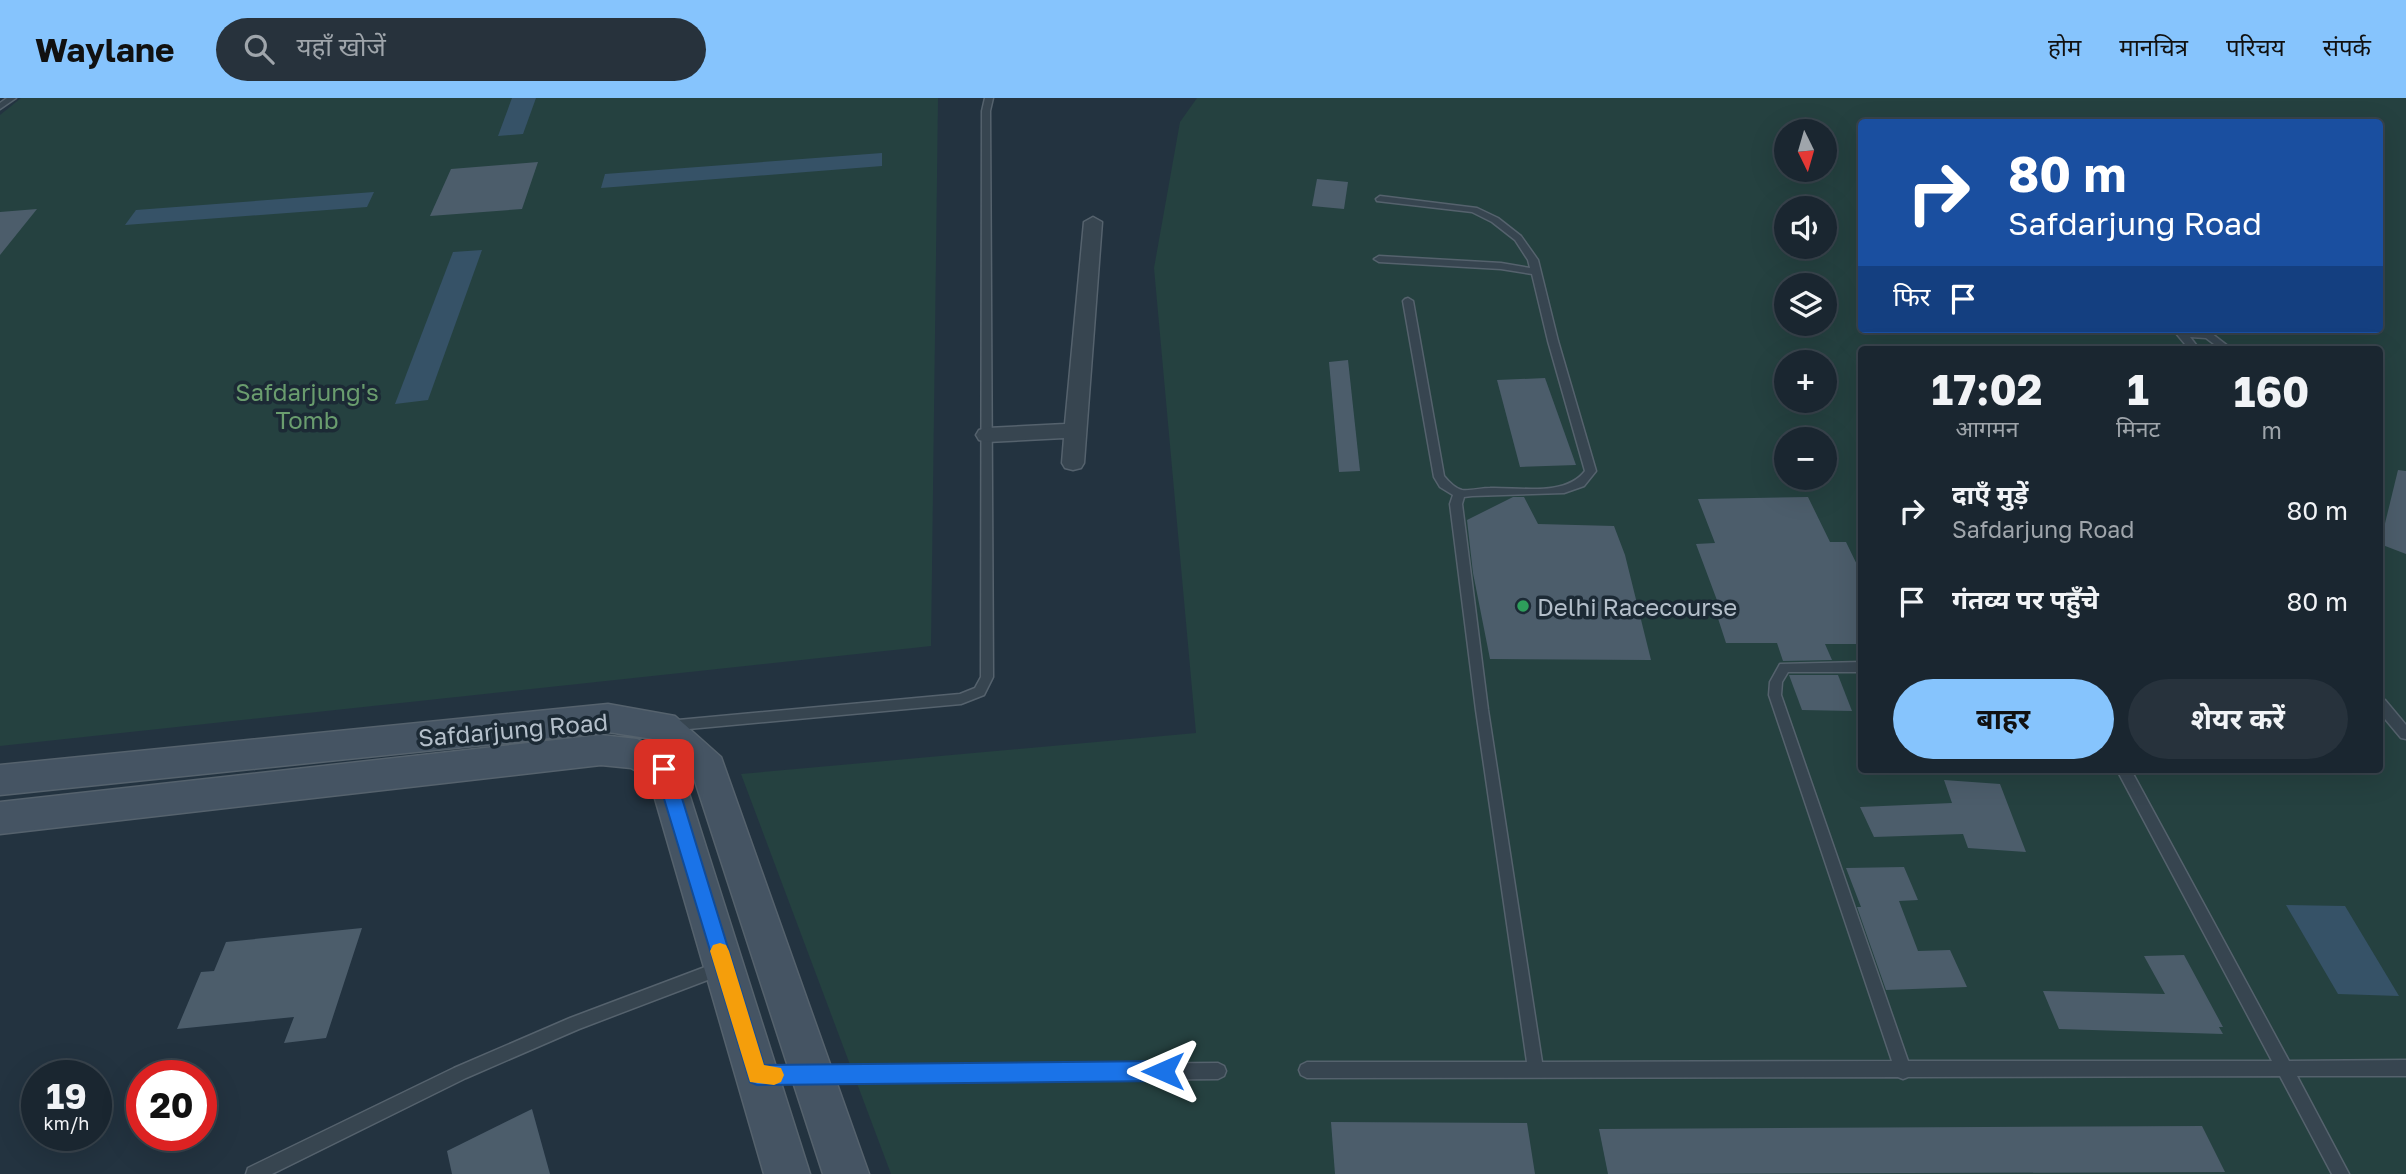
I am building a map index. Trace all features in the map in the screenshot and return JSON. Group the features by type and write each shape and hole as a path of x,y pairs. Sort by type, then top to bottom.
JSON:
{"main road":[{"name":"Safdarjung Road","path":"0,780 608,718 651,731"},
{"path":"651,731 708,767 846,1174"},
{"name":"Safdarjung Road","path":"0,818 614,745 637,754 664,769 787,1174"}],"street":[{"path":"1073,463 1093,222"},
{"path":"987,435 1074,430"}],"lane":[{"path":"0,107 12,98"},
{"path":"651,731 961,699 980,691 987,677 986,111 989,98"},
{"path":"1380,199 1474,210 1495,220 1518,238 1533,260 1553,341 1591,471 1573,487 1552,490 1478,489 1459,494 1444,484 1439,477 1408,301"},
{"path":"1378,259 1502,266 1536,272"},
{"path":"2189,333 2208,335 2223,346"},
{"path":"1459,494 1456,504 1482,710 1536,1071"},
{"path":"1858,667 1784,667 1776,682 1774,695 1903,1071"},
{"path":"2383,707 2406,734"},
{"path":"2126,773 2341,1174"},
{"path":"254,1174 460,1073 575,1023 724,966"},
{"path":"1307,1070 2406,1068"},
{"path":"757,1075 1218,1070"}],"green space":[{"name":"Safdarjung's Tomb","path":"21,98 938,98 931,646 0,746 0,115"},
{"name":"Delhi Racecourse","path":"1197,98 2406,98 2406,1174 891,1174 741,774 1196,733 1154,268 1180,122"}],"water":[{"path":"512,98 536,98 523,134 498,136"},
{"path":"882,153 882,166 601,188 605,174"},
{"path":"374,192 367,207 125,225 136,210"},
{"path":"482,250 428,400 395,404 453,252"},
{"path":"2286,905 2345,906 2399,996 2338,994"}],"building":[{"path":"538,162 522,209 430,216 451,169"},
{"path":"1317,179 1348,182 1344,209 1312,206"},
{"path":"37,209 0,255 0,212"},
{"path":"1348,360 1360,471 1339,472 1329,362"},
{"path":"1545,378 1576,465 1520,467 1497,380"},
{"path":"2398,470 2406,471 2406,554 2383,545 2383,532"},
{"path":"1513,497 1524,497 1538,524 1614,526 1625,555 1651,660 1490,659 1473,573 1467,520"},
{"path":"1808,497 1830,542 1846,542 1858,567 1858,644 1825,644 1832,660 1783,661 1777,643 1726,643 1713,603 1718,603 1696,544 1715,543 1698,499"},
{"path":"1789,675 1838,675 1852,711 1802,710"},
{"path":"1944,780 2000,784 2026,852 1968,848 1963,834 1874,837 1860,807 1952,803"},
{"path":"1904,867 1918,900 1899,901 1918,951 1950,950 1967,987 1886,990 1857,907 1861,907 1846,868"},
{"path":"362,928 326,1038 284,1043 294,1017 177,1029 201,972 214,971 226,942"},
{"path":"2184,955 2223,1027 2219,1027 2223,1034 2059,1029 2043,991 2165,994 2144,956"},
{"path":"532,1109 550,1174 452,1174 447,1151"},
{"path":"1331,1122 1527,1123 1535,1174 1335,1174"},
{"path":"2202,1126 2225,1172 1608,1174 1599,1129"}],"slow traffic":[{"path":"720,951 757,1075 774,1075"}],"place":[{"name":"Delhi Racecourse","path":"1523,606"}],"route":[{"path":"664,769 757,1075 1163,1071"}]}
